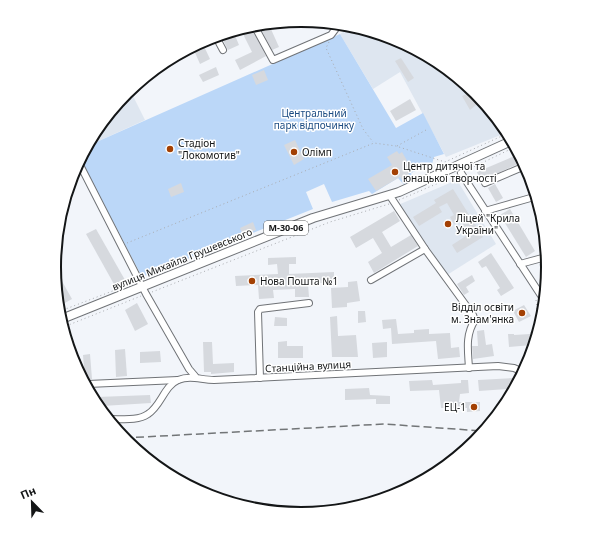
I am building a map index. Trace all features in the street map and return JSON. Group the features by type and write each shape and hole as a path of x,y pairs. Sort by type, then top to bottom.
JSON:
{"main road":[{"name":"вулиця Михайла Грушевського","path":"67,317 144,290 321,215 392,199 507,143"}],"street":[{"path":"257,31 273,60 331,35 334,29"},
{"path":"219,42 223,50"},
{"path":"485,183 520,168"},
{"path":"82,169 144,290 189,369 195,376"},
{"path":"461,173 520,264 539,297"},
{"path":"485,211 531,198"},
{"path":"392,199 425,249 473,315 475,320 470,327 467,341 469,368"},
{"path":"371,280 425,249"},
{"path":"520,264 540,258"},
{"path":"260,378 258,312 260,309 309,303"},
{"name":"Станційна вулиця","path":"91,384 179,380 195,376 202,379 214,380 469,368 506,367 517,371"},
{"path":"116,419 141,418 148,414 159,403 173,383 179,380"}],"path":[{"path":"329,42 326,48 363,130 374,143"},
{"path":"396,146 426,130"},
{"path":"121,245 374,143 396,146 445,162 502,136"},
{"path":"68,325 144,290 461,173 510,149"},
{"path":"65,309 123,286"}],"shaded area":[{"path":"344,31 363,35 393,45 434,67 471,97 501,135 446,157 400,72 373,89 340,34"},
{"path":"133,96 145,120 96,142 111,121"},
{"name":"Ліцей \"Крила України\"","path":"457,180 496,244 447,275 398,205"}],"green space":[{"name":"Центральний парк відпочинку","path":"340,34 396,128 423,113 444,154 434,157 432,164 411,173 414,180 404,185 398,178 372,194 369,191 332,202 324,184 306,192 313,209 142,277 84,165 96,142"}],"building":[{"path":"271,29 279,47 272,50 262,31"},
{"path":"253,32 266,56 240,70 235,60 252,52 243,34"},
{"path":"235,36 239,45 228,50 223,40"},
{"path":"204,47 210,59 200,64 195,52"},
{"path":"401,58 414,78 408,82 395,61"},
{"path":"216,67 219,75 203,82 199,75"},
{"path":"264,70 268,80 256,85 252,75"},
{"path":"467,94 477,104 470,110 462,96"},
{"path":"410,99 416,110 396,121 390,111"},
{"name":"Олімп","path":"295,140 304,159 294,165 284,145"},
{"name":"Центр дитячої та юнацької творчості","path":"397,151 399,154 402,152 413,171 408,174 412,179 404,184 400,177 376,191 368,179 392,165 387,157"},
{"path":"514,156 518,164 481,181 477,172"},
{"path":"181,183 184,192 171,197 168,189"},
{"path":"495,184 503,198 496,202 488,188"},
{"path":"453,189 483,237 457,253 452,245 469,234 460,220 454,224 450,217 454,215 447,203 439,207 442,212 419,226 413,217 436,203 434,200"},
{"path":"510,209 535,251 526,257 500,215"},
{"path":"394,211 400,221 382,232 391,247 411,235 418,246 374,273 368,262 382,253 373,238 356,248 350,237"},
{"path":"253,222 256,230 243,235 240,228"},
{"path":"96,229 125,280 115,286 86,234"},
{"path":"491,253 514,288 501,296 497,290 500,288 486,266 482,268 478,262"},
{"path":"296,257 296,264 289,264 289,274 334,272 334,282 308,284 309,297 295,297 295,289 273,290 274,298 259,299 258,285 236,286 235,276 278,274 277,264 268,265 268,258"},
{"path":"472,275 475,281 466,287 469,292 464,295 457,284"},
{"path":"62,281 72,299 64,303"},
{"path":"357,281 360,301 347,303 347,307 332,308 331,288 348,287 348,282"},
{"path":"137,303 148,324 135,331 125,310"},
{"name":"Відділ освіти м. Знам'янка","path":"524,305 531,316 519,322 513,311"},
{"path":"358,311 365,311 366,322 358,323"},
{"path":"337,316 338,336 356,335 358,357 332,357 330,317"},
{"path":"275,317 287,318 287,326 274,326"},
{"path":"396,319 398,334 414,333 414,330 429,329 429,334 450,333 451,348 459,347 460,357 438,359 436,341 392,344 391,328 383,329 382,320"},
{"path":"484,330 486,345 492,344 494,356 473,359 472,346 478,346 477,331"},
{"path":"530,332 532,332 528,345 509,347 508,334 530,334"},
{"path":"287,341 287,346 303,346 303,358 278,358 278,342"},
{"path":"203,342 212,342 213,364 234,363 234,372 211,374 211,372 204,372"},
{"path":"387,342 387,357 373,358 372,343"},
{"path":"125,349 127,376 116,377 115,350"},
{"path":"160,351 161,362 140,363 140,352"},
{"path":"90,354 92,379 89,379 84,369 83,355"},
{"path":"513,378 507,390 507,389 479,391 478,380"},
{"path":"432,380 433,385 461,383 461,380 468,380 469,393 460,394 459,402 480,402 480,411 467,412 467,408 441,408 439,390 410,391 409,381"},
{"path":"369,388 370,395 390,396 390,404 376,404 376,399 345,400 345,389"},
{"path":"150,395 151,403 105,406 99,397"}],"railway":[{"path":"132,438 384,424 476,431"}],"place":[{"name":"Стадіон \"Локомотив\"","path":"170,149"},
{"name":"Олімп","path":"294,152"},
{"name":"Центр дитячої та юнацької творчості","path":"395,172"},
{"name":"Ліцей \"Крила України\"","path":"448,224"},
{"name":"Нова Пошта №1","path":"252,281"},
{"name":"Відділ освіти м. Знам'янка","path":"522,313"},
{"name":"ЕЦ-1","path":"474,407"}]}
